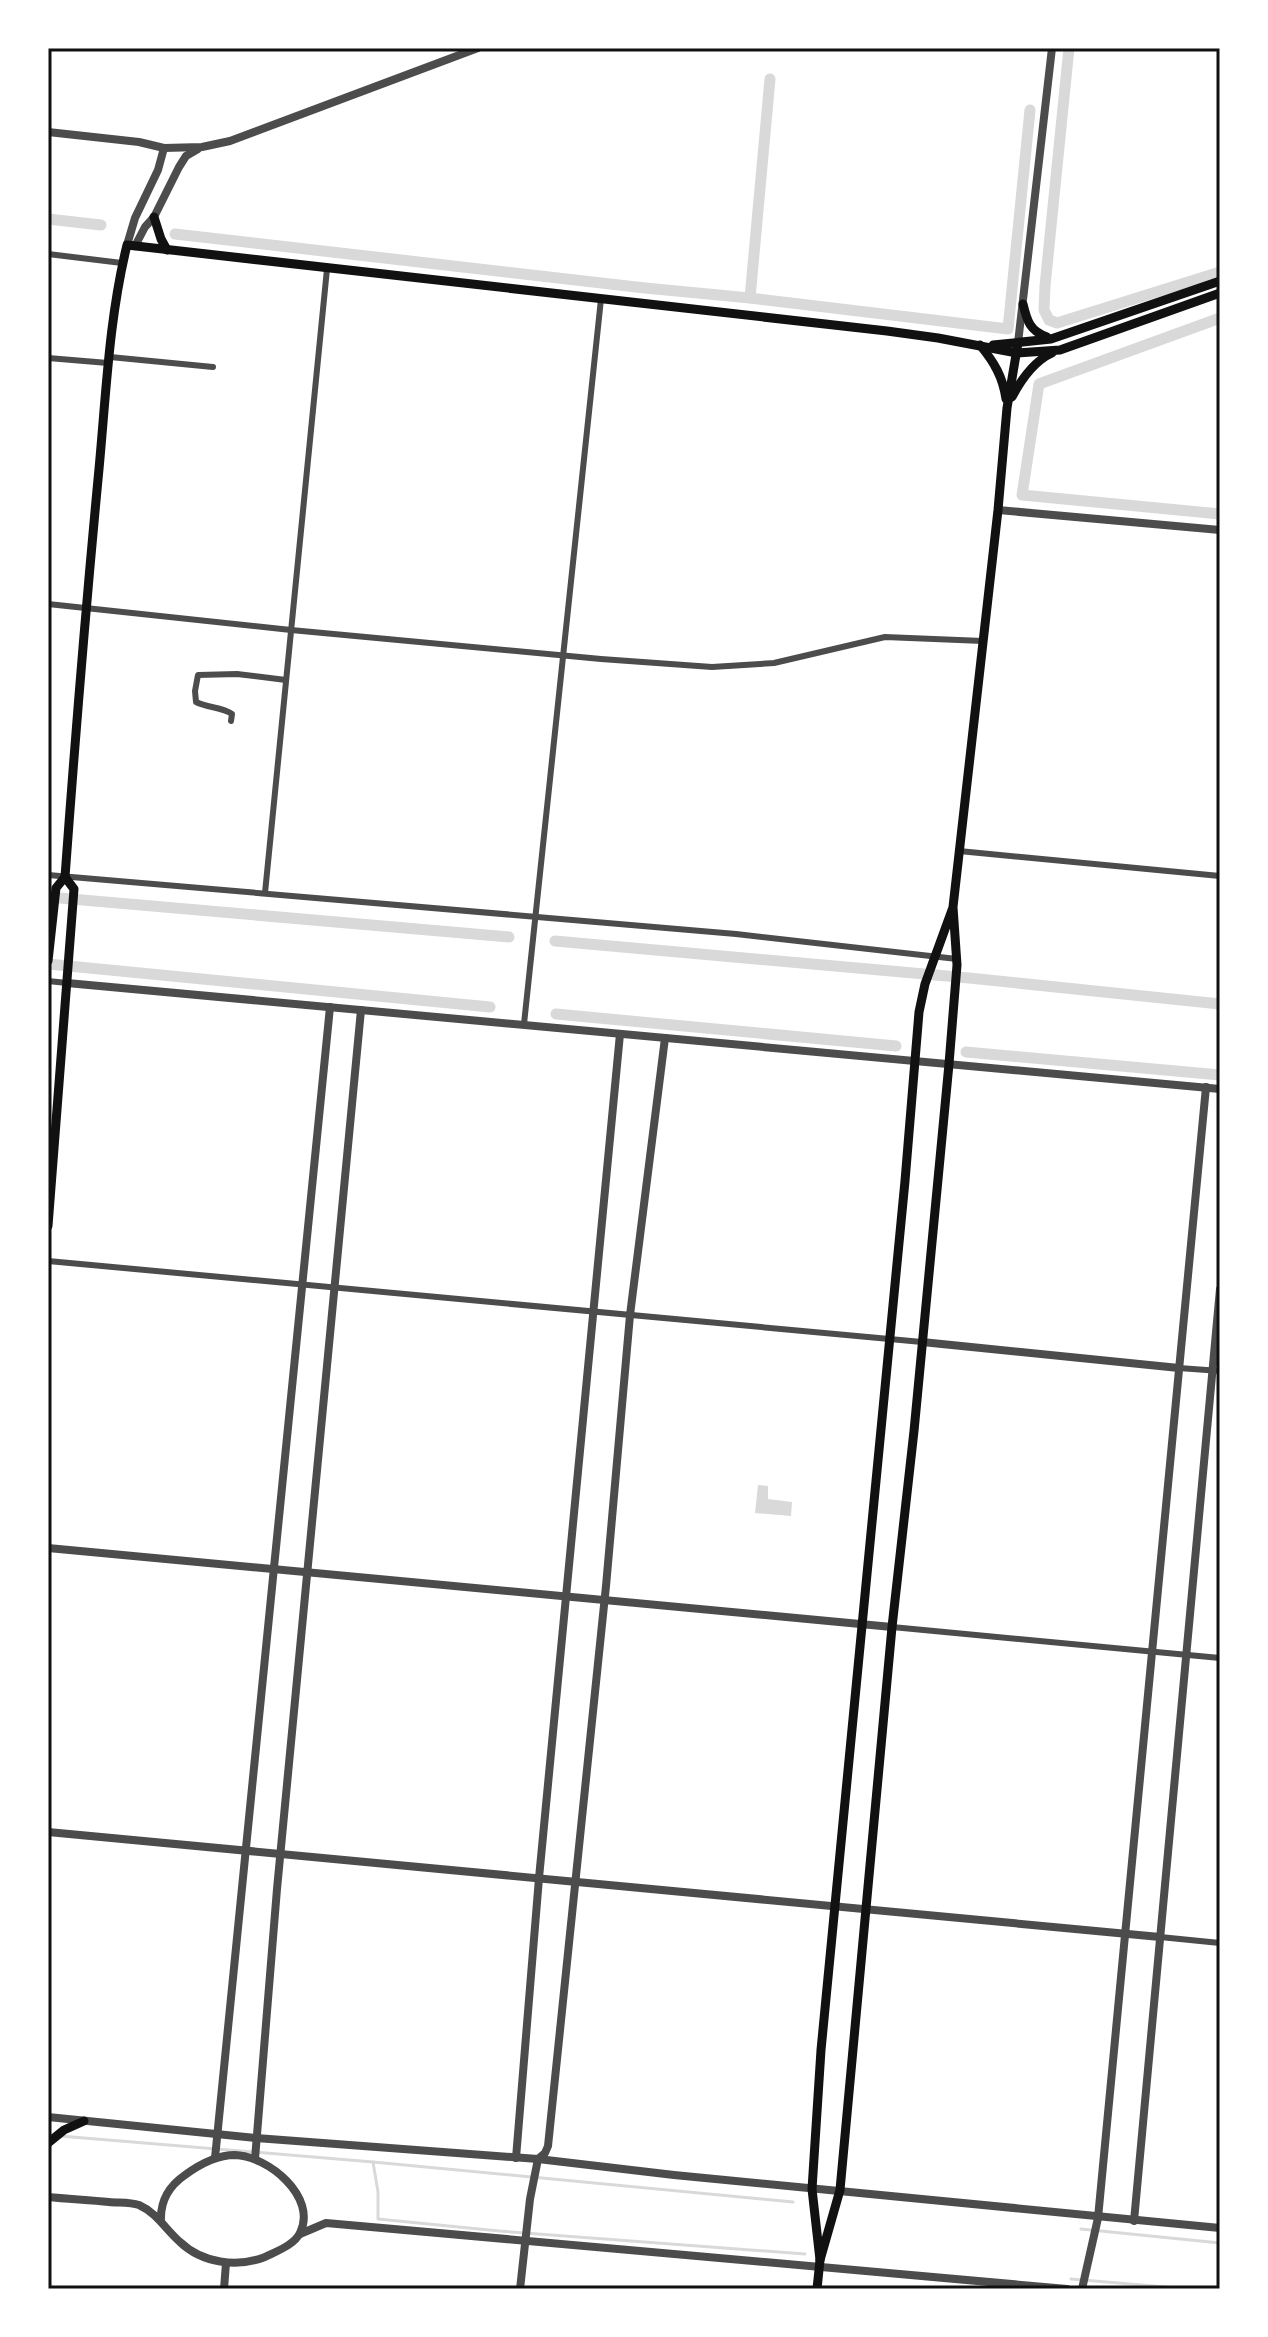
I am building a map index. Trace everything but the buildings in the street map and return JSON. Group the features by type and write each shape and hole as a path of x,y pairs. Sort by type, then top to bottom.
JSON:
{"main road":[{"path":"154,217 167,250"},
{"path":"48,961 56,888 65,877 86,608 110,360 118,283 127,252 167,250 887,331 980,345 1060,350"},
{"path":"1018,348 1220,281"},
{"path":"1007,408 1018,385 1043,357 1220,293"},
{"path":"1023,304 1033,330 1051,339"},
{"path":"980,345 997,368 1004,386 1007,408"},
{"path":"817,2289 820,2263 840,2190 949,1060 957,962 953,907 1007,408 1018,348"},
{"path":"48,1226 74,889 65,877"},
{"path":"820,2263 812,2189 821,2050 905,1181 914,1057 925,984 953,907"},
{"path":"48,2143 64,2130 84,2121"}],"street":[{"path":"48,132 139,142 164,148 202,147 230,141 478,48"},
{"path":"1018,348 1052,48"},
{"path":"127,252 154,217 186,156 202,147"},
{"path":"127,252 135,218 158,170 164,148"},
{"path":"48,254 127,252"},
{"path":"265,893 327,269"},
{"path":"524,1024 601,299"},
{"path":"48,358 213,367"},
{"path":"998,510 1220,530"},
{"path":"48,604 564,656 701,666 774,663 885,637 983,641"},
{"path":"231,721 232,714 225,710 206,708 196,702 198,675 237,674 286,680"},
{"path":"959,851 1220,876"},
{"path":"48,875 736,934 957,962"},
{"path":"48,981 665,1038 949,1060 1220,1089"},
{"path":"216,2152 330,1007"},
{"path":"255,2154 306,1571 361,1010"},
{"path":"516,2158 539,1878 620,1034"},
{"path":"520,2289 524,2240 538,2159 548,2146 630,1315 665,1038"},
{"path":"1082,2289 1098,2218 1206,1087"},
{"path":"48,1261 1216,1371"},
{"path":"1134,2221 1186,1655 1216,1371 1220,1289"},
{"path":"48,1548 1220,1658"},
{"path":"48,1832 1220,1943"},
{"path":"48,2117 256,2138 538,2159 1220,2228"},
{"path":"161,2221 162,2201 173,2184 216,2152 255,2154 299,2197 304,2212 300,2234"},
{"path":"48,2197 143,2207 161,2221 181,2244 226,2263 257,2260 285,2247 300,2234 326,2223 820,2263 1067,2289"},
{"path":"224,2289 226,2263"}],"shaded area":[{"path":"758,1485 768,1486 768,1499 792,1502 791,1516 755,1513"}],"waterway":[{"path":"1069,48 1045,286 1044,310 1049,320 1057,323 1220,272"},
{"path":"175,234 750,298 770,79"},
{"path":"750,298 1008,329 1030,110"},
{"path":"48,219 101,225"},
{"path":"1220,318 1039,384 1022,495 1220,514"},
{"path":"48,897 509,937"},
{"path":"555,941 1220,1004"},
{"path":"48,964 490,1007"},
{"path":"556,1014 896,1046"},
{"path":"966,1052 1220,1075"},
{"path":"60,2136 793,2202"},
{"path":"373,2162 378,2219 805,2254"},
{"path":"1081,2229 1220,2243"},
{"path":"1071,2279 1189,2289"}]}
